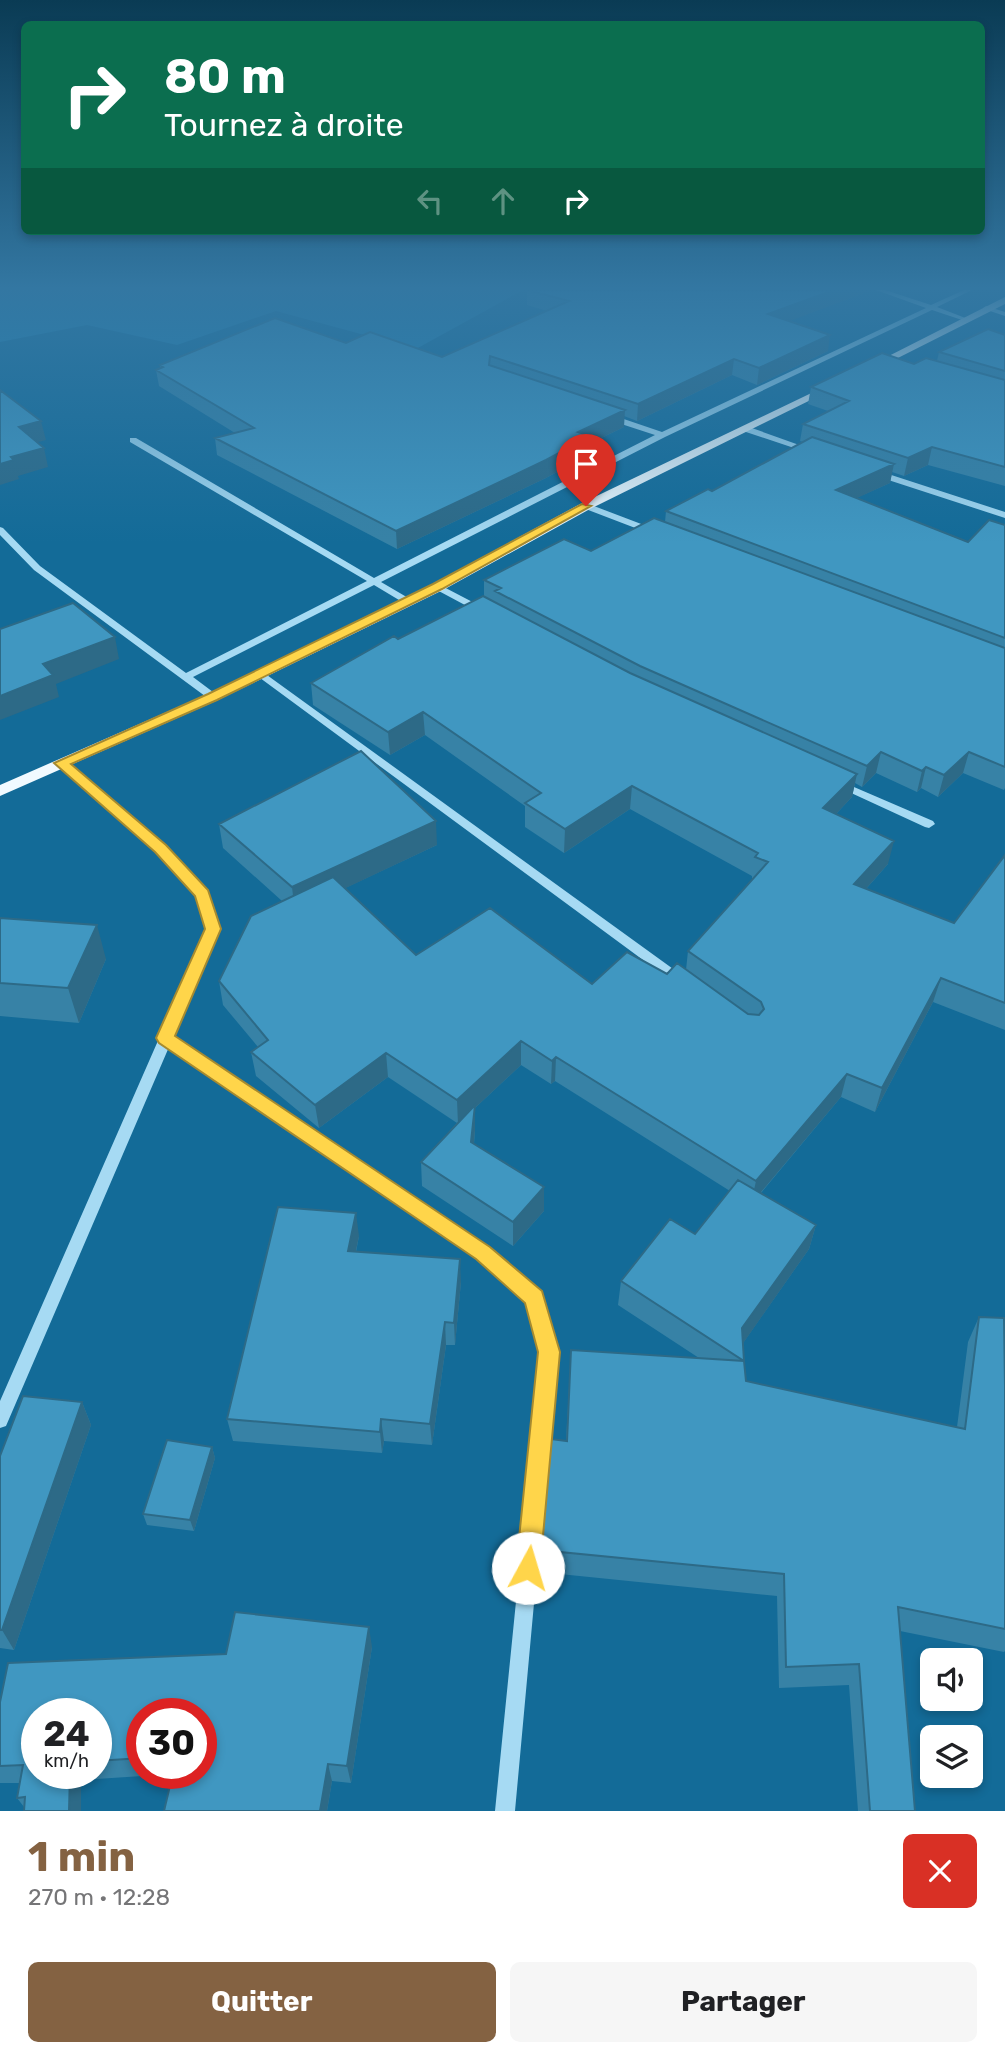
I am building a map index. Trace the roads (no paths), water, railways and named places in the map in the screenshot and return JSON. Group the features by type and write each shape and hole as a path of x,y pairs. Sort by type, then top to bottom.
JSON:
{"main road":[{"path":"0,790 213,697 438,587 586,506 841,382"}],"street":[{"path":"186,677 662,435 790,375"},
{"path":"597,413 662,435"},
{"path":"746,429 820,454"},
{"path":"133,440 407,601"},
{"path":"869,471 1005,514"},
{"path":"586,506 671,538"},
{"path":"0,530 37,569 213,697"},
{"path":"438,587 486,613"},
{"path":"260,673 694,991"},
{"path":"0,1420 213,929 203,894 161,848 61,763"},
{"path":"830,780 929,824"},
{"path":"165,1038 483,1253 534,1298 549,1352 505,1811"}]}
